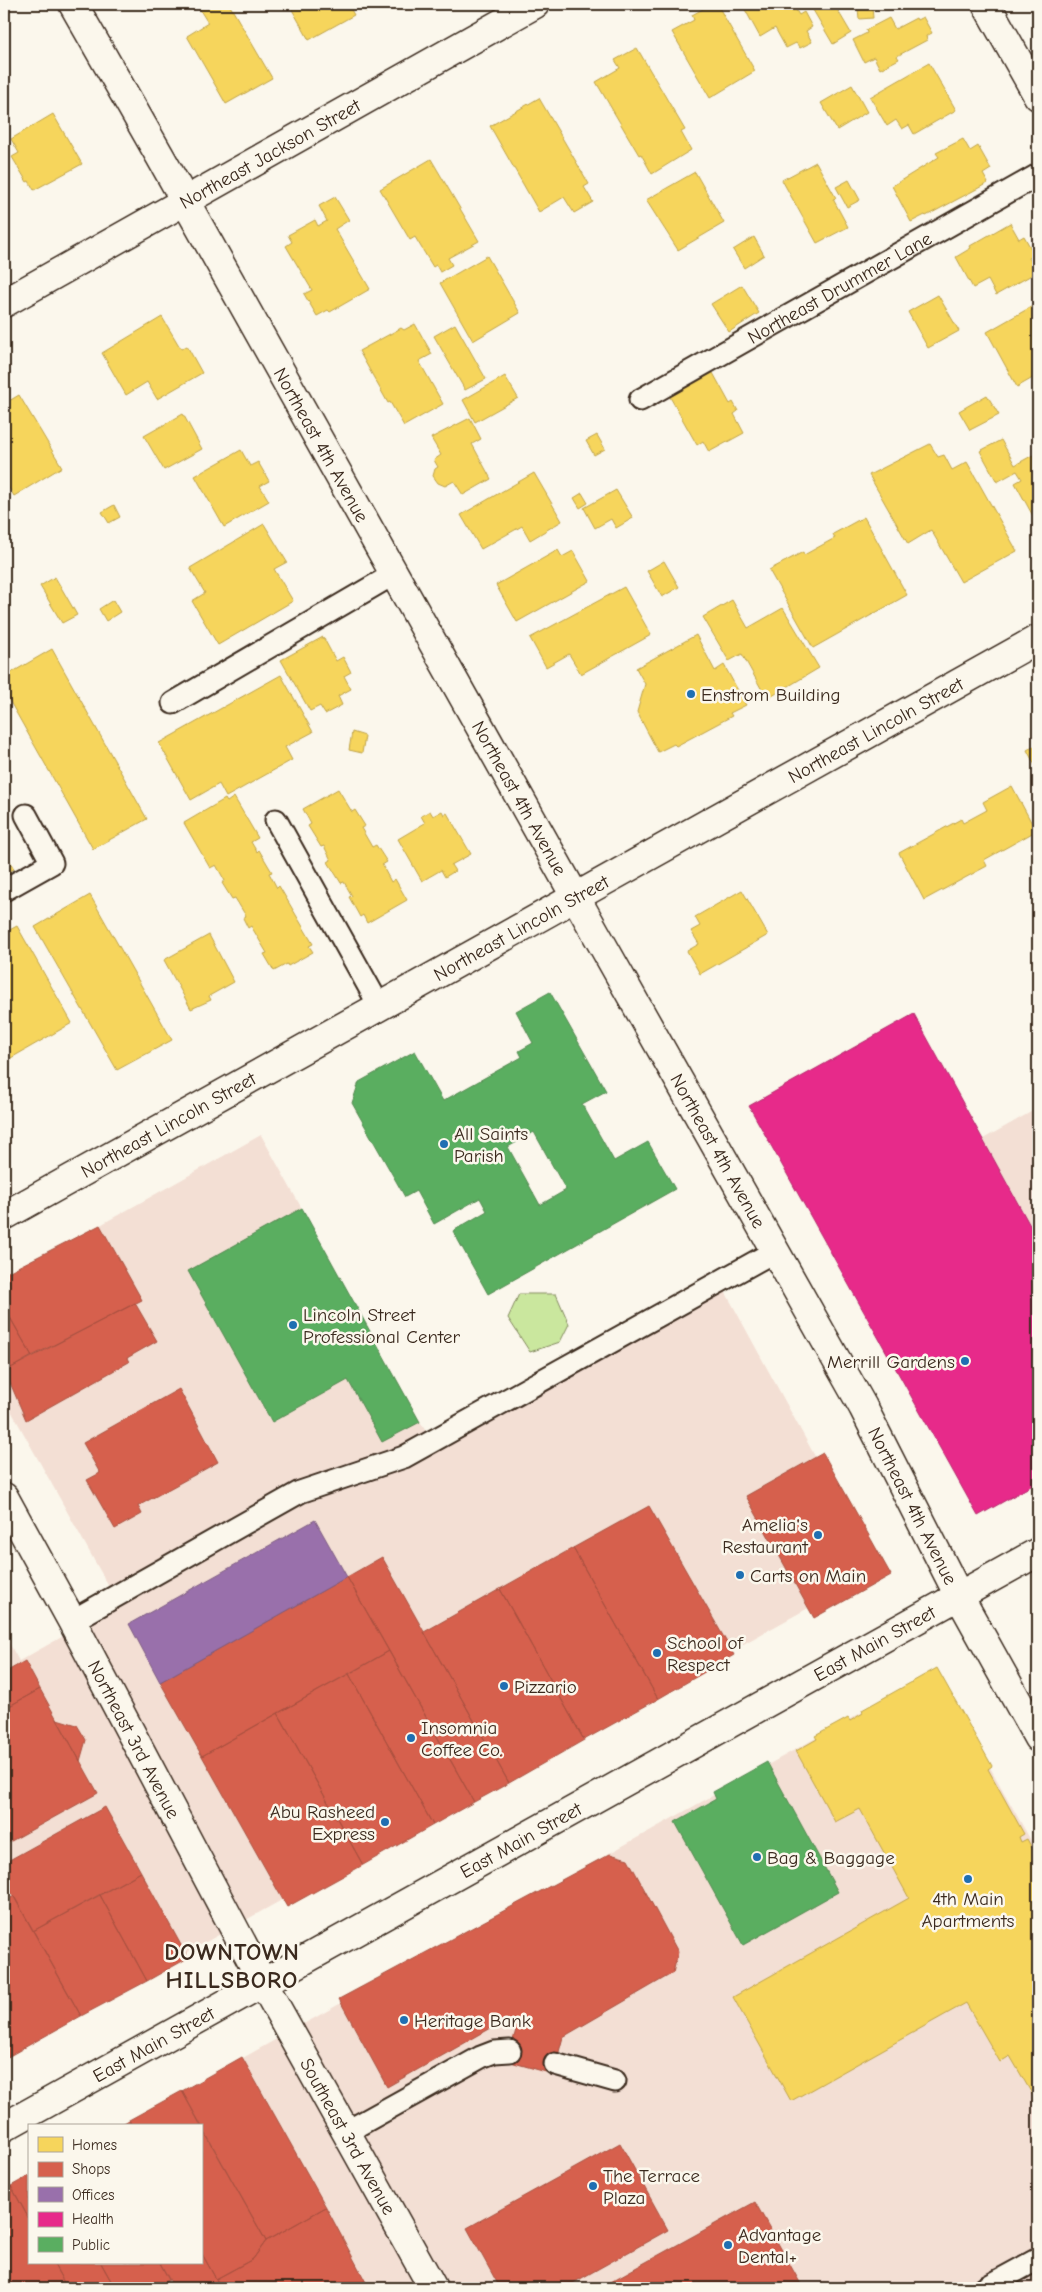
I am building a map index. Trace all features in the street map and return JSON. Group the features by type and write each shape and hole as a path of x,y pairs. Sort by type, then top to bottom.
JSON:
{"street":[{"name":"Northeast 4th Avenue","path":"73,4 862,1407 959,1596 1038,1738"},
{"name":"Northeast Jackson Street","path":"4,303 535,4"},
{"path":"986,4 1038,96"},
{"name":"Northeast Lincoln Street","path":"4,1216 1038,639"},
{"name":"Northeast 3rd Avenue","path":"4,1497 72,1621 263,1983"},
{"name":"East Main Street","path":"4,2127 1038,1552"},
{"name":"Southeast 3rd Avenue","path":"263,1983 433,2288"}],"lane":[{"name":"Northeast Drummer Lane","path":"640,400 1038,175"},
{"path":"174,703 394,574"},
{"path":"4,890 52,863 26,815"},
{"path":"276,820 380,1007"},
{"path":"72,1621 300,1492 404,1456 775,1251"},
{"path":"346,2132 481,2057 494,2052 510,2051"},
{"path":"555,2064 615,2081"},
{"path":"985,2288 1038,2259"}],"shaded area":[{"path":"1038,1108 1038,1240 983,1139"},
{"path":"261,1135 426,1432 714,1271 877,1570 4,2054 4,1634 19,1661 119,1605 4,1398 4,1279"},
{"path":"936,1671 1038,1853 1038,2288 4,2288 4,2192 28,2179 28,2264 202,2264 202,2124 125,2124"}],"green space":[{"path":"519,1294 556,1294 569,1324 560,1342 530,1352 508,1318"}],"building: Homes":[{"path":"172,4 186,4 176,9"},
{"path":"210,4 229,4 272,78 226,104 187,36 208,23 200,10"},
{"path":"289,4 348,4 354,15 309,40"},
{"path":"362,4 380,4 366,12"},
{"path":"712,4 717,4 755,71 710,98 672,32 694,20 692,15"},
{"path":"742,4 792,4 799,15 804,12 812,27 806,31 812,42 800,48 796,43 786,48 775,28 760,37"},
{"path":"824,4 834,4 851,33 833,44 813,10"},
{"path":"872,7 873,18 859,19 858,8"},
{"path":"923,17 932,33 926,36 927,40 897,56 899,59 880,69 874,57 864,62 853,40 867,33 866,30 889,18 895,29 916,18 917,20"},
{"path":"637,48 685,130 681,132 691,150 652,174 596,82 620,68 615,60"},
{"path":"929,63 956,110 914,134 909,125 902,129 896,120 887,126 870,97"},
{"path":"852,85 867,112 837,130 821,103"},
{"path":"539,98 589,184 584,187 593,202 574,213 564,197 539,212 490,126"},
{"path":"53,114 82,164 34,190 12,157 19,153 11,139"},
{"path":"963,139 970,151 978,146 991,169 983,174 988,183 911,222 892,186 939,157 936,153"},
{"path":"431,159 479,241 448,258 452,265 440,272 436,265 433,267 415,237 410,240 380,189"},
{"path":"816,162 836,198 833,199 848,227 817,243 782,180"},
{"path":"695,172 724,223 678,250 646,200"},
{"path":"849,180 860,200 847,207 836,187"},
{"path":"335,197 349,220 335,229 370,289 330,312 328,310 317,316 304,294 312,290 286,246 292,242 288,235 315,220 318,226 327,221 319,206"},
{"path":"1010,223 1019,239 1024,236 1034,254 1029,258 1037,272 996,295 988,280 973,288 956,257 971,248 970,246"},
{"path":"754,237 764,255 744,268 733,250"},
{"path":"487,256 520,313 473,341 440,283"},
{"path":"742,285 759,313 729,332 711,304"},
{"path":"938,295 959,331 928,348 908,312"},
{"path":"1038,303 1038,375 1017,387 987,332"},
{"path":"162,317 181,349 187,346 202,373 157,399 147,382 126,395 102,353"},
{"path":"415,324 432,354 419,361 443,404 404,426 390,402 388,403 359,351 401,328 404,330"},
{"path":"455,324 486,379 465,390 434,336"},
{"path":"713,373 730,404 733,402 738,411 734,414 744,433 709,452 703,441 697,445 670,397"},
{"path":"505,376 518,398 475,422 463,400"},
{"path":"19,395 62,467 14,496 4,480 4,404"},
{"path":"987,395 999,415 970,430 959,411"},
{"path":"183,414 202,449 164,470 144,436"},
{"path":"470,418 481,439 472,444 491,479 463,495 454,481 445,486 438,483 433,476 435,469 438,467 434,460 441,455 431,438"},
{"path":"597,435 605,449 594,455 586,441"},
{"path":"1001,440 1015,465 1033,455 1036,461 1038,459 1038,525 1015,483 1022,479 1017,471 997,482 980,451"},
{"path":"930,444 938,457 944,455 952,470 967,462 1017,551 961,582 931,530 908,544 869,475"},
{"path":"241,450 250,466 258,462 269,481 260,486 269,501 224,527 195,476"},
{"path":"534,473 562,521 530,540 522,526 481,549 461,515"},
{"path":"616,490 633,518 616,528 611,519 595,528 584,508"},
{"path":"582,493 588,503 580,508 574,498"},
{"path":"114,505 120,517 109,523 102,512"},
{"path":"864,517 907,595 813,648 769,570 803,552 804,555 835,538 833,534"},
{"path":"264,524 287,562 274,569 293,601 218,645 192,601 205,593 190,568"},
{"path":"558,550 562,557 573,551 590,581 517,622 496,585"},
{"path":"664,561 679,587 662,597 647,571"},
{"path":"55,577 77,615 62,623 40,586"},
{"path":"624,587 651,635 581,674 569,654 546,667 530,638"},
{"path":"113,600 120,612 106,621 99,609"},
{"path":"732,600 748,628 783,608 819,668 767,699 742,654 729,661 703,617"},
{"name":"Enstrom Building","path":"696,635 715,671 724,665 746,705 730,713 732,716 676,746 674,744 658,752 637,712 645,684 636,668"},
{"path":"323,637 336,661 343,657 351,672 344,676 351,689 338,696 342,705 325,714 320,706 310,711 281,660"},
{"path":"52,649 147,819 93,849 4,691 4,677"},
{"path":"281,675 313,732 285,747 292,760 226,797 219,784 191,800 159,743"},
{"path":"352,732 365,736 362,753 349,750"},
{"path":"1038,744 1038,771 1027,750"},
{"path":"1012,786 1036,831 984,860 987,866 924,900 899,853 961,819 963,823 987,810 983,802"},
{"path":"338,789 352,812 355,810 365,826 361,828 372,847 376,845 387,862 382,865 391,882 395,879 407,900 367,923 363,915 360,917 349,897 352,896 344,882 341,883 328,862 331,860 324,846 321,847 308,826 311,824 303,809"},
{"path":"234,797 258,838 251,842 257,852 259,850 272,872 269,873 277,888 279,886 313,944 309,946 313,952 288,966 287,964 274,971 264,954 267,953 251,926 248,928 243,918 246,916 235,898 232,899 222,883 225,881 216,865 210,868 184,823 225,799 227,802"},
{"path":"430,811 433,816 442,811 444,815 447,813 471,854 451,865 455,871 445,877 441,870 422,881 398,839 425,823 421,816"},
{"path":"4,850 14,869 4,874"},
{"path":"742,890 768,935 700,974 687,951 699,944 691,931 700,926 695,917"},
{"path":"90,895 172,1040 117,1070 35,927"},
{"path":"17,926 72,1023 4,1062 4,933"},
{"path":"209,935 234,982 209,996 211,1000 191,1009 164,960"},
{"name":"4th Main Apartments","path":"937,1668 992,1766 988,1769 1024,1834 1019,1837 1021,1842 1027,1839 1038,1859 1038,2104 1010,2056 1000,2062 966,2003 791,2101 733,1997 909,1898 860,1809 835,1822 796,1751 817,1739 815,1736 848,1718 850,1721 863,1713 862,1710"}],"building: Shops":[{"path":"100,1225 142,1300 32,1356 4,1307 4,1274"},
{"path":"135,1303 157,1341 127,1358 129,1362 26,1420 5,1371"},
{"path":"4,1307 32,1356 4,1372"},
{"path":"179,1389 218,1462 138,1506 142,1514 115,1529 87,1480 100,1473 83,1443"},
{"name":"Amelia's Restaurant","path":"823,1453 891,1575 814,1618 746,1496"},
{"path":"649,1506 734,1655 658,1699 573,1548"},
{"path":"573,1548 658,1699 584,1740 500,1589"},
{"path":"382,1557 509,1783 474,1802 347,1577"},
{"path":"347,1577 389,1651 202,1756 160,1682"},
{"name":"Pizzario","path":"500,1589 584,1740 509,1783 424,1632"},
{"name":"Insomnia Coffee Co.","path":"389,1651 474,1802 433,1825 349,1674"},
{"path":"25,1661 40,1689 4,1709 4,1673"},
{"path":"349,1674 433,1825 363,1865 278,1713"},
{"path":"40,1689 98,1793 4,1845 4,1709"},
{"path":"278,1713 363,1865 287,1907 202,1756"},
{"path":"57,1719 77,1725 86,1740 80,1761"},
{"path":"105,1807 141,1872 33,1931 4,1879 4,1863"},
{"path":"610,1854 628,1859 678,1952 673,1973 563,2037 553,2074 507,2061 516,2030 507,2019 387,2087 339,1999"},
{"path":"141,1872 188,1958 147,1981 100,1895"},
{"path":"100,1895 147,1981 81,2016 33,1931"},
{"path":"14,1896 81,2016 4,2059 4,1902"},
{"path":"242,2057 326,2207 266,2241 182,2091"},
{"path":"182,2091 200,2124 131,2124 129,2120"},
{"path":"129,2120 131,2124 122,2124"},
{"path":"202,2128 266,2241 253,2259 216,2279 202,2254"},
{"name":"The Terrace Plaza","path":"620,2143 668,2230 564,2288 500,2288 467,2228"},
{"path":"28,2177 28,2217 11,2186"},
{"path":"11,2186 28,2217 28,2264 54,2264 67,2288 4,2288 4,2190"},
{"name":"Advantage Dental+","path":"755,2202 803,2288 599,2288"},
{"path":"326,2207 369,2288 221,2288 216,2279 253,2259 266,2241"},
{"path":"202,2254 221,2288 174,2288 161,2264 202,2264"},
{"path":"54,2264 102,2264 115,2288 67,2288"},
{"path":"102,2264 161,2264 169,2280 154,2288 115,2288"}],"building: Offices":[{"path":"315,1520 347,1577 160,1682 129,1624"}],"building: Health":[{"name":"Merrill Gardens","path":"914,1014 1038,1240 1038,1482 978,1516 749,1106"}],"building: Public":[{"name":"All Saints Parish","path":"550,992 606,1091 582,1104 614,1161 648,1142 675,1189 488,1294 453,1231 487,1211 480,1198 434,1224 416,1191 405,1197 352,1103 359,1082 415,1051 443,1101 522,1057 519,1051 533,1043 516,1011","holes":["534,1132 566,1190 540,1205 508,1147"]},
{"name":"Lincoln Street Professional Center","path":"302,1208 420,1422 382,1442 348,1380 272,1422 188,1271"},
{"name":"Bag & Baggage","path":"767,1762 838,1892 743,1945 675,1822 716,1799 713,1792"}],"place":[{"name":"Enstrom Building","path":"691,694"},
{"name":"All Saints Parish","path":"444,1144"},
{"name":"Lincoln Street Professional Center","path":"293,1325"},
{"name":"Merrill Gardens","path":"965,1361"},
{"name":"Amelia's Restaurant","path":"818,1535"},
{"name":"Carts on Main","path":"740,1575"},
{"name":"School of Respect","path":"657,1653"},
{"name":"Pizzario","path":"504,1686"},
{"name":"Insomnia Coffee Co.","path":"411,1738"},
{"name":"Abu Rasheed Express","path":"385,1822"},
{"name":"Bag & Baggage","path":"757,1857"},
{"name":"4th Main Apartments","path":"968,1879"},
{"name":"Heritage Bank","path":"404,2020"},
{"name":"The Terrace Plaza","path":"593,2186"},
{"name":"Advantage Dental+","path":"728,2245"}],"district":[{"name":"DOWNTOWN HILLSBORO","path":"232,1966"}]}
